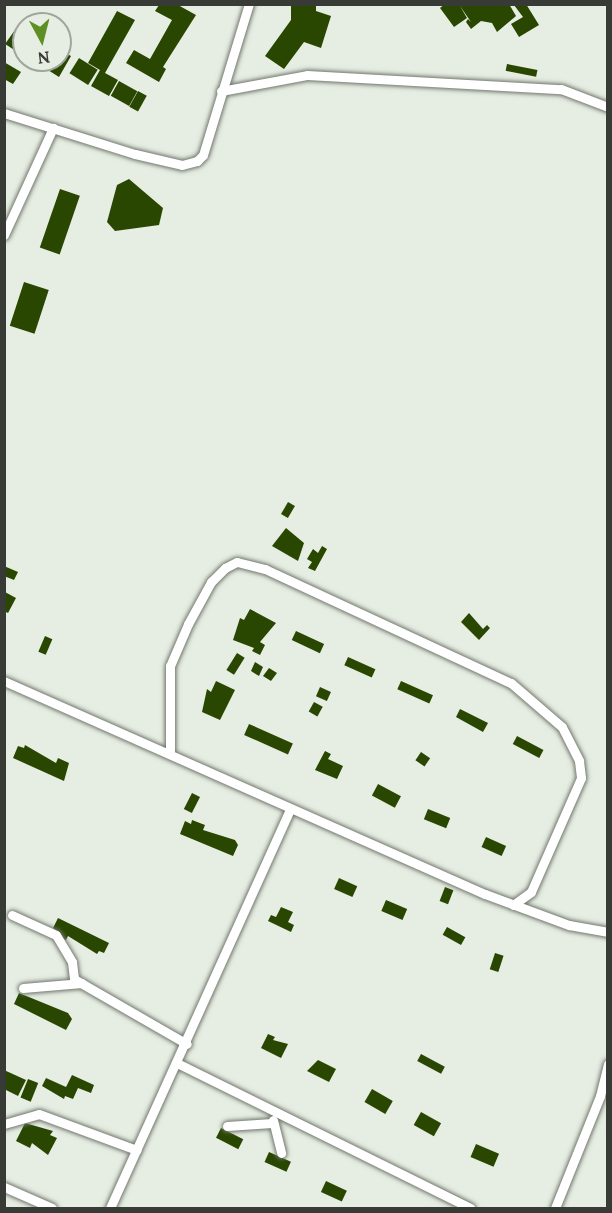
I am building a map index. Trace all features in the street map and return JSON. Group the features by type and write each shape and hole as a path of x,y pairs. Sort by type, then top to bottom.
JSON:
{"street":[{"path":"4,113 182,165 197,161 203,155 249,4"},
{"path":"221,91 307,75 561,89 608,106"},
{"path":"4,235 53,128"},
{"path":"170,754 170,666 188,624 211,582 225,568 237,562 265,568 511,683 562,727 579,761 581,778 531,892 513,905"},
{"path":"4,681 290,810 513,905 569,925 608,932"},
{"path":"110,1209 179,1064 290,810"},
{"path":"12,915 44,926 56,935 72,962 74,979 187,1044"},
{"path":"23,988 82,983"},
{"path":"179,1064 470,1209"},
{"path":"555,1209 600,1096 608,1064"},
{"path":"274,1111 272,1123 281,1153"},
{"path":"4,1124 39,1114 137,1150"},
{"path":"227,1126 272,1123"},
{"path":"4,1187 52,1209"}],"building":[{"path":"291,4 316,4 316,11 331,16 321,48 304,42 284,69 265,56 291,20"},
{"path":"445,4 509,4 516,16 497,32 492,23 481,21 471,29 466,22 468,19 471,22 460,6 467,18 454,27 440,8"},
{"path":"526,4 539,25 519,37 511,24 523,17 514,5"},
{"path":"159,5 178,5 196,15 163,67 166,69 159,82 126,63 134,50 150,59 172,20 155,11"},
{"path":"117,11 135,20 105,73 118,80 109,96 91,86 100,70 88,63"},
{"path":"12,34 12,48 5,44"},
{"path":"79,58 98,70 88,85 69,73"},
{"path":"4,62 12,67 12,72 21,72 13,84 4,79"},
{"path":"507,64 537,70 536,77 506,71"},
{"path":"51,72 62,72 59,77"},
{"path":"119,81 137,91 129,106 111,96"},
{"path":"138,91 147,96 138,112 129,107"},
{"path":"129,179 163,208 159,225 115,231 107,222 117,185"},
{"path":"60,189 80,196 60,254 40,248"},
{"path":"24,282 49,290 35,334 10,326"},
{"path":"288,502 295,506 288,518 281,514"},
{"path":"286,528 304,543 298,561 272,546"},
{"path":"322,546 327,549 315,571 308,568 312,562 307,559 313,549 318,553"},
{"path":"4,566 18,572 14,580 4,576"},
{"path":"5,592 16,598 8,613 4,611"},
{"path":"250,609 276,623 260,642 265,645 260,655 252,651 254,648 233,640 240,618 244,620"},
{"path":"469,613 483,629 487,625 490,628 479,640 461,622"},
{"path":"296,631 324,644 320,653 292,640"},
{"path":"45,636 52,639 46,655 38,652"},
{"path":"237,653 245,658 234,675 226,670"},
{"path":"348,657 375,669 372,677 344,665"},
{"path":"255,662 263,667 259,676 251,671"},
{"path":"269,668 277,673 271,681 263,676"},
{"path":"216,681 235,690 220,720 202,712 207,689 211,692"},
{"path":"401,681 433,695 429,703 397,689"},
{"path":"320,687 331,692 327,701 316,696"},
{"path":"314,702 323,707 317,716 309,712"},
{"path":"460,709 488,723 483,732 456,717"},
{"path":"249,724 293,744 288,754 244,735"},
{"path":"517,736 543,750 539,758 513,744"},
{"path":"25,745 56,763 58,758 69,763 64,781 13,758 18,746 24,748"},
{"path":"325,751 331,754 328,759 343,766 337,779 315,770"},
{"path":"421,752 430,758 425,766 415,760"},
{"path":"378,784 401,796 395,808 372,795"},
{"path":"192,793 200,797 192,813 184,809"},
{"path":"428,809 450,818 446,828 424,819"},
{"path":"192,820 205,825 203,830 235,840 238,845 233,856 180,834 185,821 191,824"},
{"path":"486,837 506,846 502,856 482,847"},
{"path":"339,878 357,886 352,897 334,889"},
{"path":"445,887 453,890 448,904 440,901"},
{"path":"386,900 407,909 402,920 381,911"},
{"path":"281,907 293,912 288,922 294,925 291,932 268,921 271,915 276,917"},
{"path":"58,918 109,943 104,953 99,951 97,954 68,936 66,940 55,935 57,931 53,928"},
{"path":"447,927 465,937 461,945 443,935"},
{"path":"495,953 504,956 498,972 490,969"},
{"path":"19,993 68,1013 72,1019 66,1030 14,1004"},
{"path":"268,1034 275,1037 273,1040 288,1044 281,1058 261,1048"},
{"path":"421,1054 445,1067 441,1074 417,1061"},
{"path":"318,1060 336,1069 329,1082 307,1071"},
{"path":"4,1070 26,1080 18,1096 4,1089"},
{"path":"72,1075 94,1085 91,1093 78,1088 73,1099 65,1096 64,1099 42,1086 46,1078 66,1087"},
{"path":"28,1079 38,1083 31,1102 21,1098"},
{"path":"372,1089 393,1101 385,1114 364,1102"},
{"path":"421,1112 441,1123 434,1136 414,1125"},
{"path":"25,1123 53,1131 50,1135 57,1138 48,1155 32,1143 30,1148 16,1141"},
{"path":"221,1128 243,1139 238,1149 216,1138"},
{"path":"476,1144 499,1154 494,1167 471,1157"},
{"path":"269,1152 291,1162 286,1172 265,1162"},
{"path":"326,1181 347,1191 342,1202 321,1192"}]}
